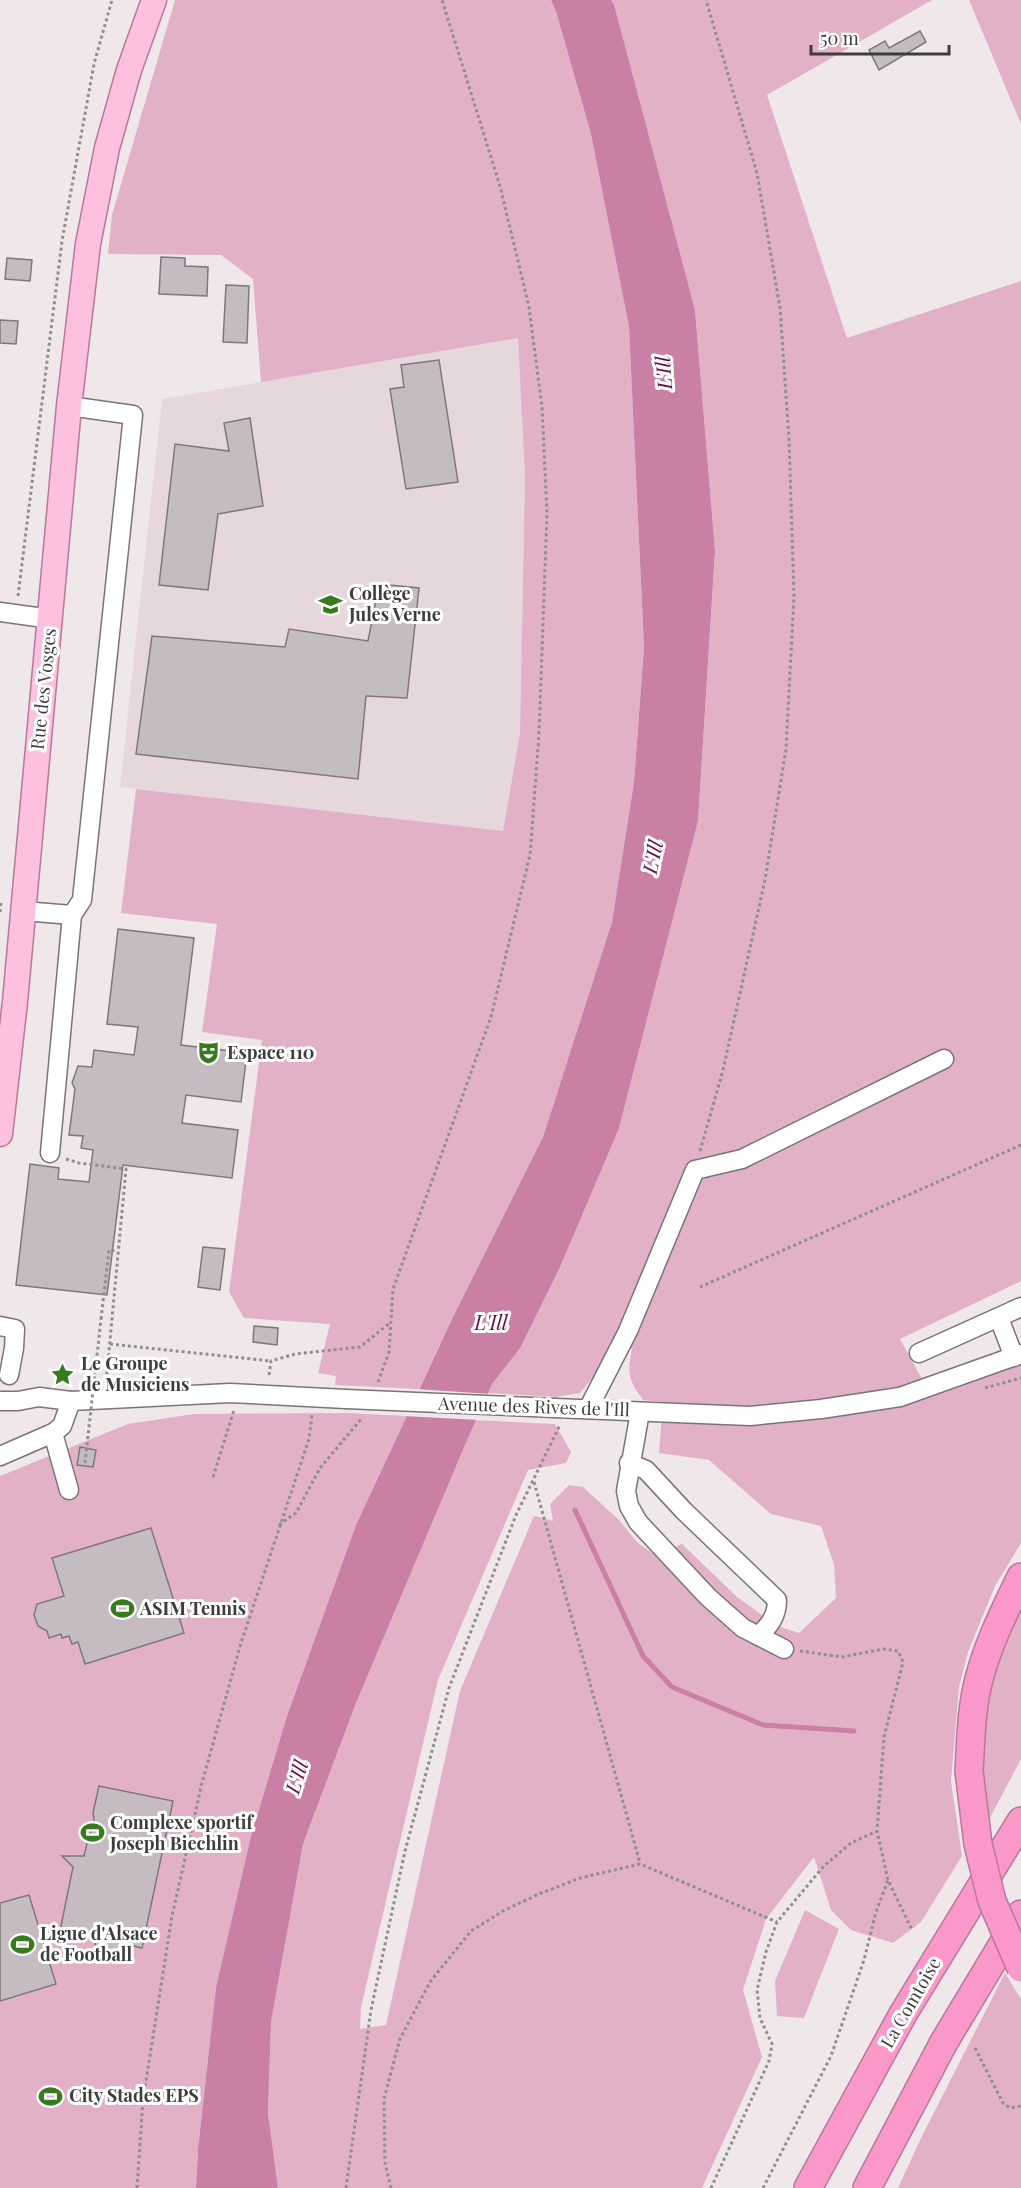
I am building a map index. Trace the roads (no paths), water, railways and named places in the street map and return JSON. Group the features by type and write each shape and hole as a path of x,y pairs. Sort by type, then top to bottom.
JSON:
{"highway":[{"path":"1021,1577 999,1621 979,1679 973,1711 969,1772 978,1844 992,1901 1021,1968"},
{"name":"La Comtoise","path":"807,2188 903,2014 1021,1821"},
{"path":"867,2188 944,2042 1021,1914"}],"main road":[{"name":"Rue des Vosges","path":"0,1134 8,1001 23,911 39,617 69,406 88,244 107,148 129,70 154,0"}],"street":[{"path":"50,1153 72,915 82,900 133,415 69,406"},
{"path":"0,612 39,617"},
{"path":"23,911 72,915"},
{"path":"588,1409 628,1331 695,1170 742,1159 944,1059"},
{"path":"919,1353 1021,1307"},
{"path":"999,1317 1018,1356"},
{"path":"0,1326 15,1329 14,1348 5,1377"},
{"name":"Avenue des Rives de l'Ill","path":"0,1401 18,1401 39,1397 71,1401 239,1394 750,1416 821,1409 900,1397 1018,1356"},
{"name":"Avenue des Rives de l'Ill","path":"5,1377 39,1397"},
{"path":"0,1456 53,1433 62,1426 71,1401"},
{"path":"640,1412 629,1463 626,1491 629,1506 638,1522 708,1597 743,1628 784,1649"},
{"path":"53,1433 69,1490"},
{"path":"629,1463 646,1470 684,1511 777,1600 777,1612 768,1627 758,1636"}],"water":[{"name":"L'Ill","path":"551,0 611,0 614,5 695,310 715,551 698,821 619,1128 559,1269 520,1348 492,1384 467,1440 356,1703 303,1844 271,2022 268,2113 278,2188 196,2188 198,2149 216,1987 251,1836 287,1716 356,1525 453,1317 543,1137 612,922 634,782 644,647 629,327 591,134"}],"waterway":[{"path":"575,1510 643,1656 672,1687 763,1725 854,1731"}],"place":[{"name":"Collège Jules Verne","path":"331,604"},
{"name":"Espace 110","path":"209,1053"},
{"name":"Le Groupe de Musiciens","path":"63,1374"},
{"name":"ASIM Tennis","path":"122,1609"},
{"name":"Complexe sportif Joseph Biechlin","path":"92,1833"},
{"name":"Ligue d'Alsace de Football","path":"22,1944"},
{"name":"City Stades EPS","path":"51,2096"}]}
